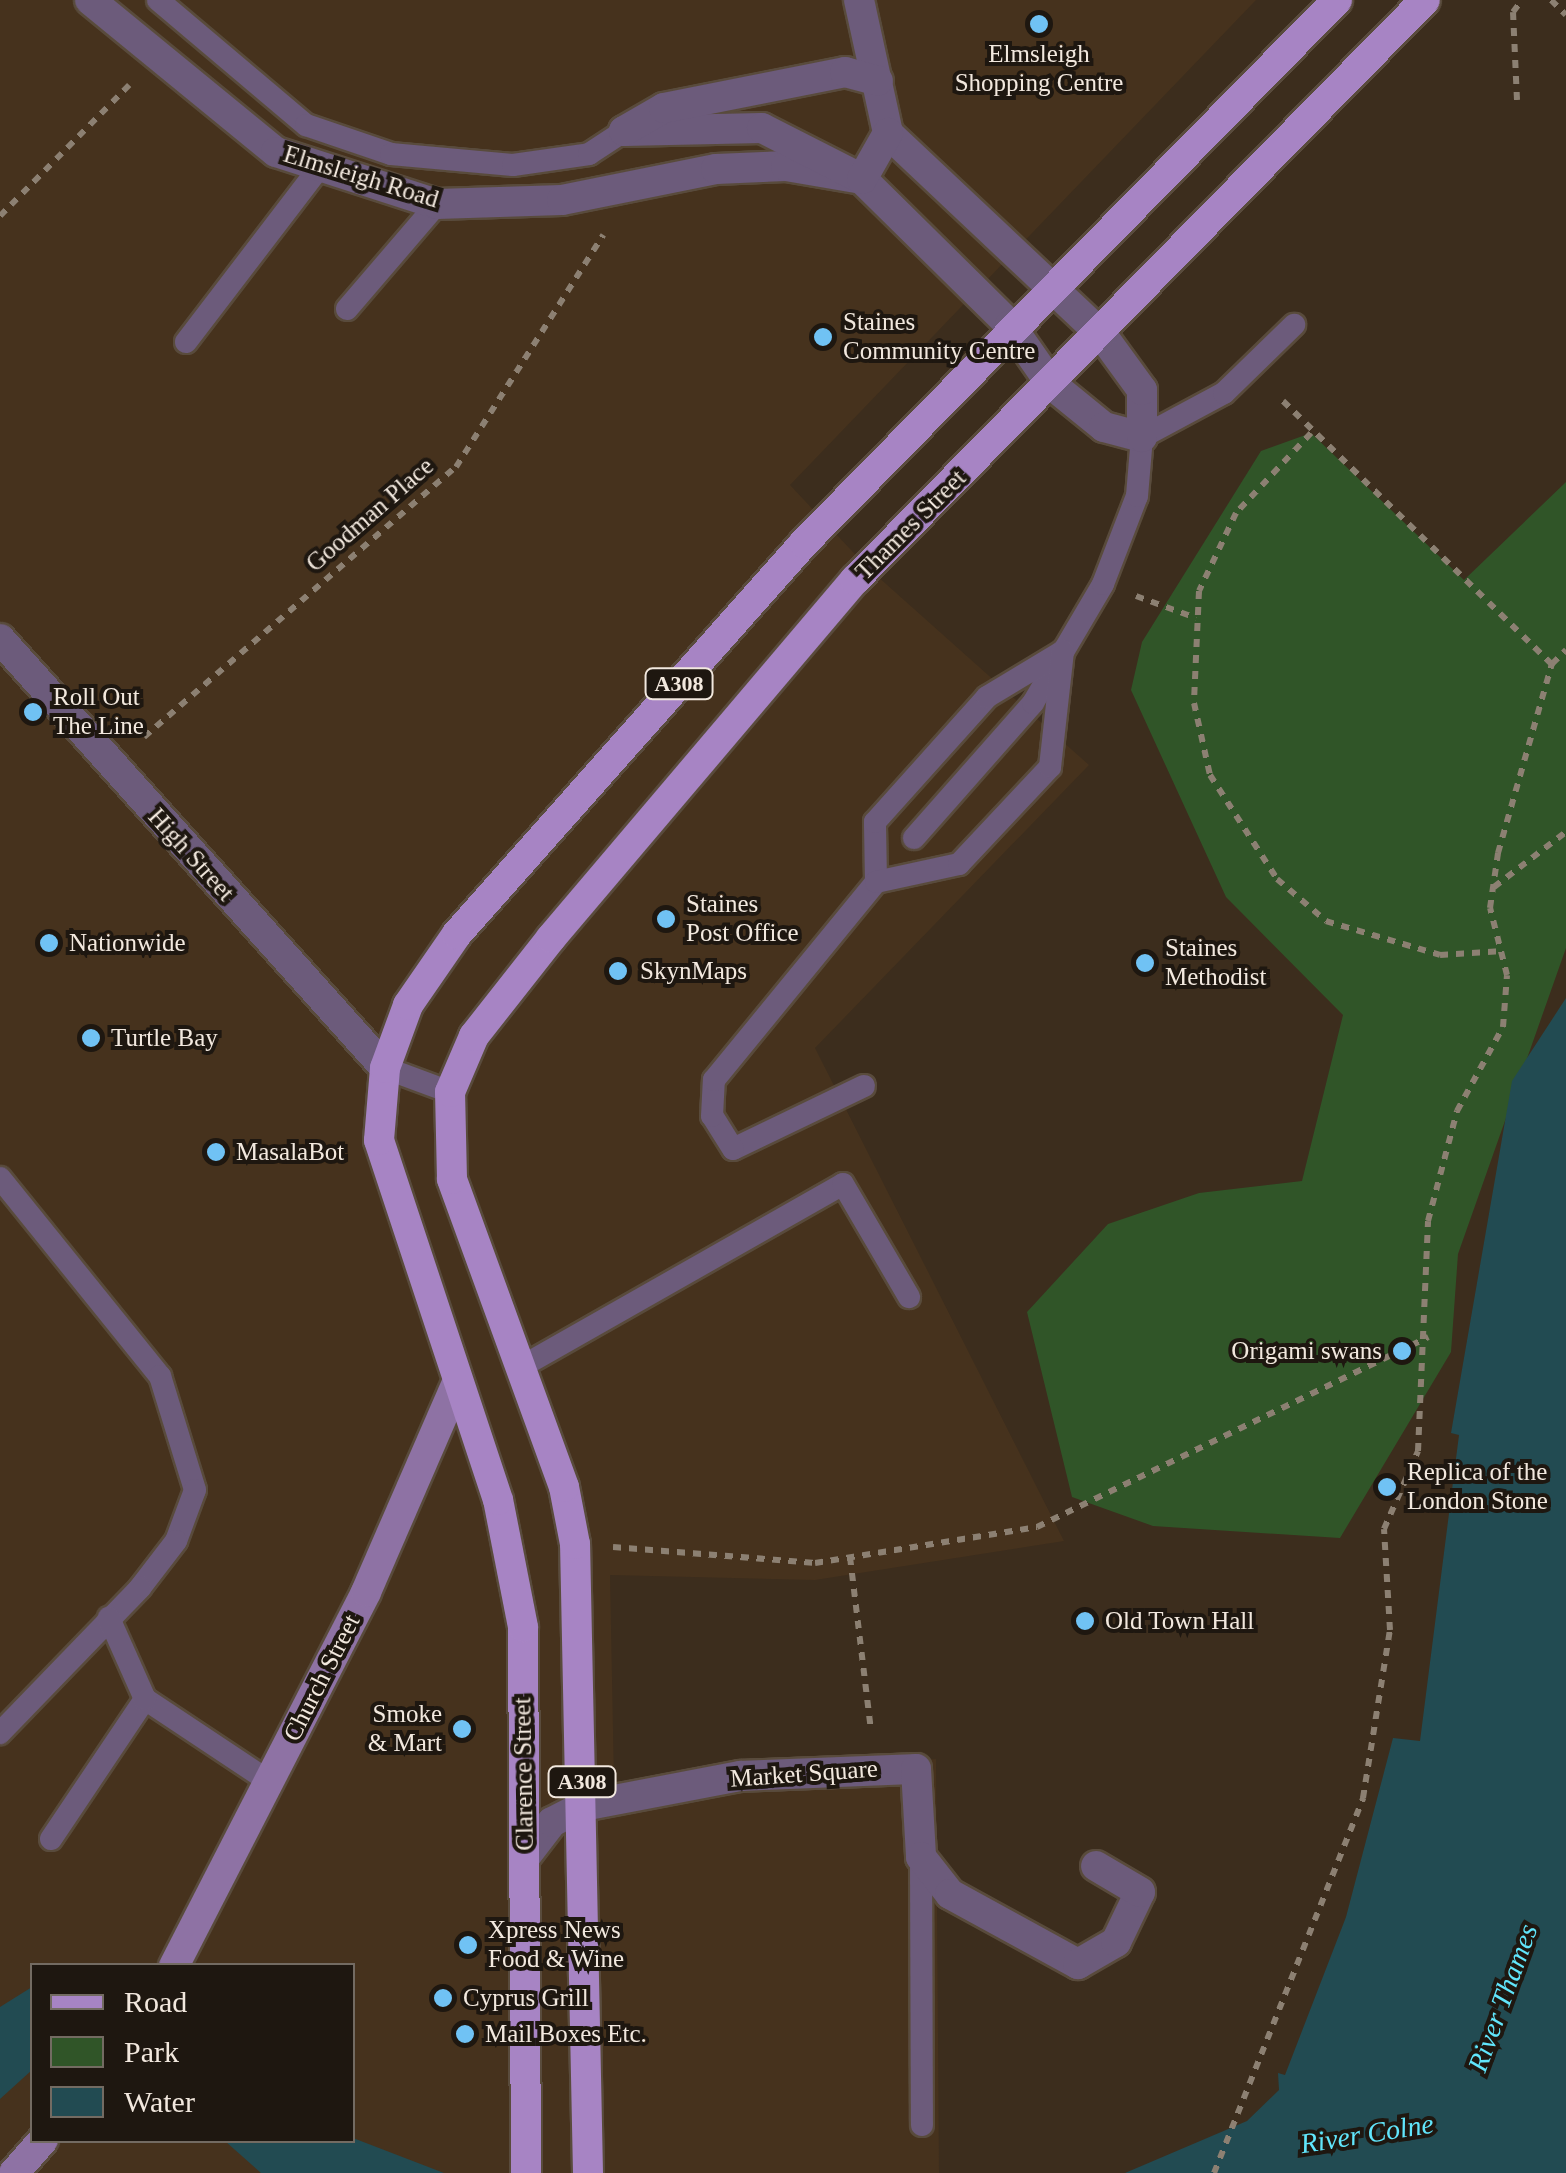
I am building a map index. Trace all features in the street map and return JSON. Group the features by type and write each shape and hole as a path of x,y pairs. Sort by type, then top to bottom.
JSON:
{"main road":[{"name":"A308","path":"456,1385 388,1184 378,1110 385,1068 408,1005 458,934 1010,325 1056,284 1337,0"},
{"name":"Thames Street","path":"450,1092 474,1036 576,908 856,580 1102,335 1425,0"},
{"name":"A308","path":"450,1092 452,1178 536,1406 575,1544 588,2169"},
{"name":"Church Street","path":"176,1963 366,1592 456,1385"},
{"name":"Clarence Street","path":"456,1385 516,1562 526,1857 526,2171"},
{"path":"14,2173 40,2143"}],"street":[{"name":"Elmsleigh Road","path":"90,0 276,152 437,204 562,200 636,184 786,166 862,178"},
{"path":"624,131 762,128 862,178 1010,325 1050,384 1104,427 1142,437 1142,390 1102,335 1056,284 888,133 860,0"},
{"path":"624,131 664,108 845,72 878,82"},
{"path":"862,178 888,133"},
{"name":"High Street","path":"1,642 385,1068"},
{"name":"Market Square","path":"526,1857 552,1822 583,1806 740,1776 875,1768 916,1768 921,1856"},
{"path":"921,1856 968,1910 1078,1964 1100,1956 1130,1923 1140,1892 1096,1866"}],"lane":[{"path":"158,0 306,125 428,162 494,166 589,154 624,131"},
{"path":"186,342 320,167"},
{"path":"347,309 437,204"},
{"path":"914,838 1033,703 1103,584 1137,496 1142,437 1224,393 1294,325"},
{"path":"864,1086 732,1149 712,1116 714,1080 876,882 959,864 1050,767 1064,651"},
{"path":"876,882 875,822 987,696 1064,651"},
{"name":"High Street","path":"385,1068 450,1092"},
{"path":"0,1178 160,1376 192,1457 196,1490 176,1540 109,1618 0,1733"},
{"path":"522,1367 842,1184 909,1297"},
{"path":"109,1618 145,1699 270,1782"},
{"path":"51,1839 145,1699"},
{"path":"921,1856 922,2125"}],"path":[{"path":"1517,100 1513,12 1522,0"},
{"path":"1551,0 1566,15"},
{"path":"0,216 156,57"},
{"name":"Goodman Place","path":"131,725 142,738 456,467 636,184"},
{"path":"1283,401 1311,433 1552,664"},
{"path":"1311,433 1236,514 1196,618 1194,703 1210,775 1277,879 1326,921 1375,941 1440,955 1502,950"},
{"path":"1103,584 1196,618"},
{"path":"1214,2173 1242,2090 1363,1798 1390,1630 1384,1528 1418,1451 1429,1336 1428,1222 1456,1111 1503,1027 1502,950 1492,888 1552,664 1566,650"},
{"path":"1492,888 1566,832"},
{"path":"604,1546 815,1563 1038,1527 1429,1336"},
{"path":"850,1557 875,1768"}],"shaded area":[{"path":"0,0 1256,0 790,485 867,567 1089,765 815,1048 1064,1541 815,1580 610,1575 614,1781 754,1780 936,1759 939,2173 0,2173"}],"green space":[{"path":"1311,433 1464,580 1566,482 1566,948 1458,1254 1451,1352 1340,1538 1153,1526 1072,1497 1027,1312 1108,1224 1199,1193 1302,1181 1343,1015 1226,897 1131,690 1142,642 1261,451"}],"water":[{"path":"1566,998 1566,2173 1125,2173 1247,2121 1279,2090 1278,2073 1285,2075 1346,1917 1393,1738 1420,1741 1459,1435 1451,1433 1512,1081"},
{"path":"30,1988 30,2072 0,2099 0,2007"},
{"path":"355,2139 444,2173 261,2173 227,2143 355,2143"}],"place":[{"name":"Elmsleigh Shopping Centre","path":"1039,24"},
{"name":"Staines Community Centre","path":"823,337"},
{"name":"Roll Out The Line","path":"33,712"},
{"name":"Staines Post Office","path":"666,919"},
{"name":"Nationwide","path":"49,943"},
{"name":"Staines Methodist","path":"1145,963"},
{"name":"SkynMaps","path":"618,971"},
{"name":"Turtle Bay","path":"91,1038"},
{"name":"MasalaBot","path":"216,1152"},
{"name":"Origami swans","path":"1402,1351"},
{"name":"Replica of the London Stone","path":"1387,1487"},
{"name":"Old Town Hall","path":"1085,1621"},
{"name":"Smoke & Mart","path":"462,1729"},
{"name":"Xpress News Food & Wine","path":"468,1945"},
{"name":"Cyprus Grill","path":"443,1998"},
{"name":"Mail Boxes Etc.","path":"465,2034"}],"water label":[{"name":"River Thames","path":"1503,1998"},
{"name":"River Colne","path":"1367,2134"}]}
